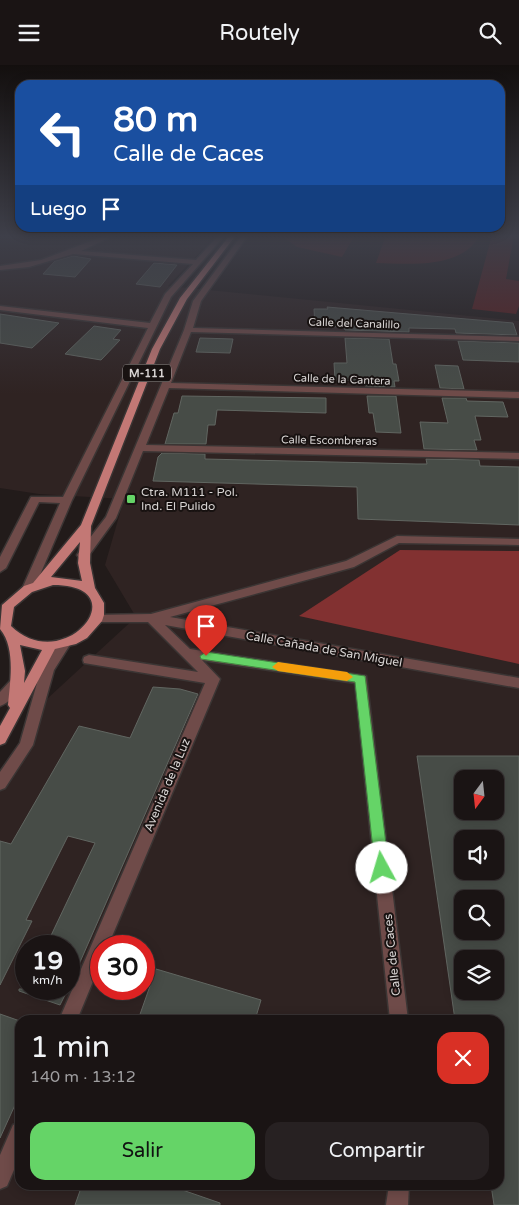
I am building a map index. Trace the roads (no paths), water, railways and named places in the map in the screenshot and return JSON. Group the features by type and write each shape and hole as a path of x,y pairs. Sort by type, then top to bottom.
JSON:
{"main road":[{"name":"M-111","path":"89,589 85,578 83,555 86,526 156,349 170,320 190,288"},
{"name":"M-111","path":"15,707 18,671 12,636 5,627 8,605 33,587 59,561 86,526"},
{"name":"M-111","path":"33,587 52,581 79,583 89,589 96,597 99,606 98,618"},
{"path":"12,636 29,645 65,643 81,636 98,618"},
{"name":"M-111","path":"0,739 15,707 51,645"}],"street":[{"path":"33,587 67,501 152,326 168,296 175,288"},
{"path":"83,555 111,518 188,330 196,301 206,288"},
{"path":"0,308 152,326"},
{"name":"Calle del Canalillo","path":"188,330 519,339"},
{"name":"Calle de la Cantera","path":"165,385 519,395"},
{"name":"Calle Escombreras","path":"139,448 519,456"},
{"path":"0,568 35,499 67,501"},
{"path":"98,618 151,618 350,564 396,539 519,542"},
{"path":"151,618 213,679"},
{"name":"Calle Cañada de San Miguel","path":"151,618 519,683"},
{"path":"0,784 26,745 48,669 65,643"},
{"name":"Calle de Caces","path":"186,653 361,679 398,1015"},
{"path":"89,660 213,679"},
{"name":"Avenida de la Luz","path":"70,1015 213,679"},
{"path":"0,701 16,684"},
{"path":"0,1179 15,1144"},
{"path":"397,1205 398,1190"}],"place":[{"name":"Ctra. M111 - Pol. Ind. El Pulido","path":"131,499"}]}
